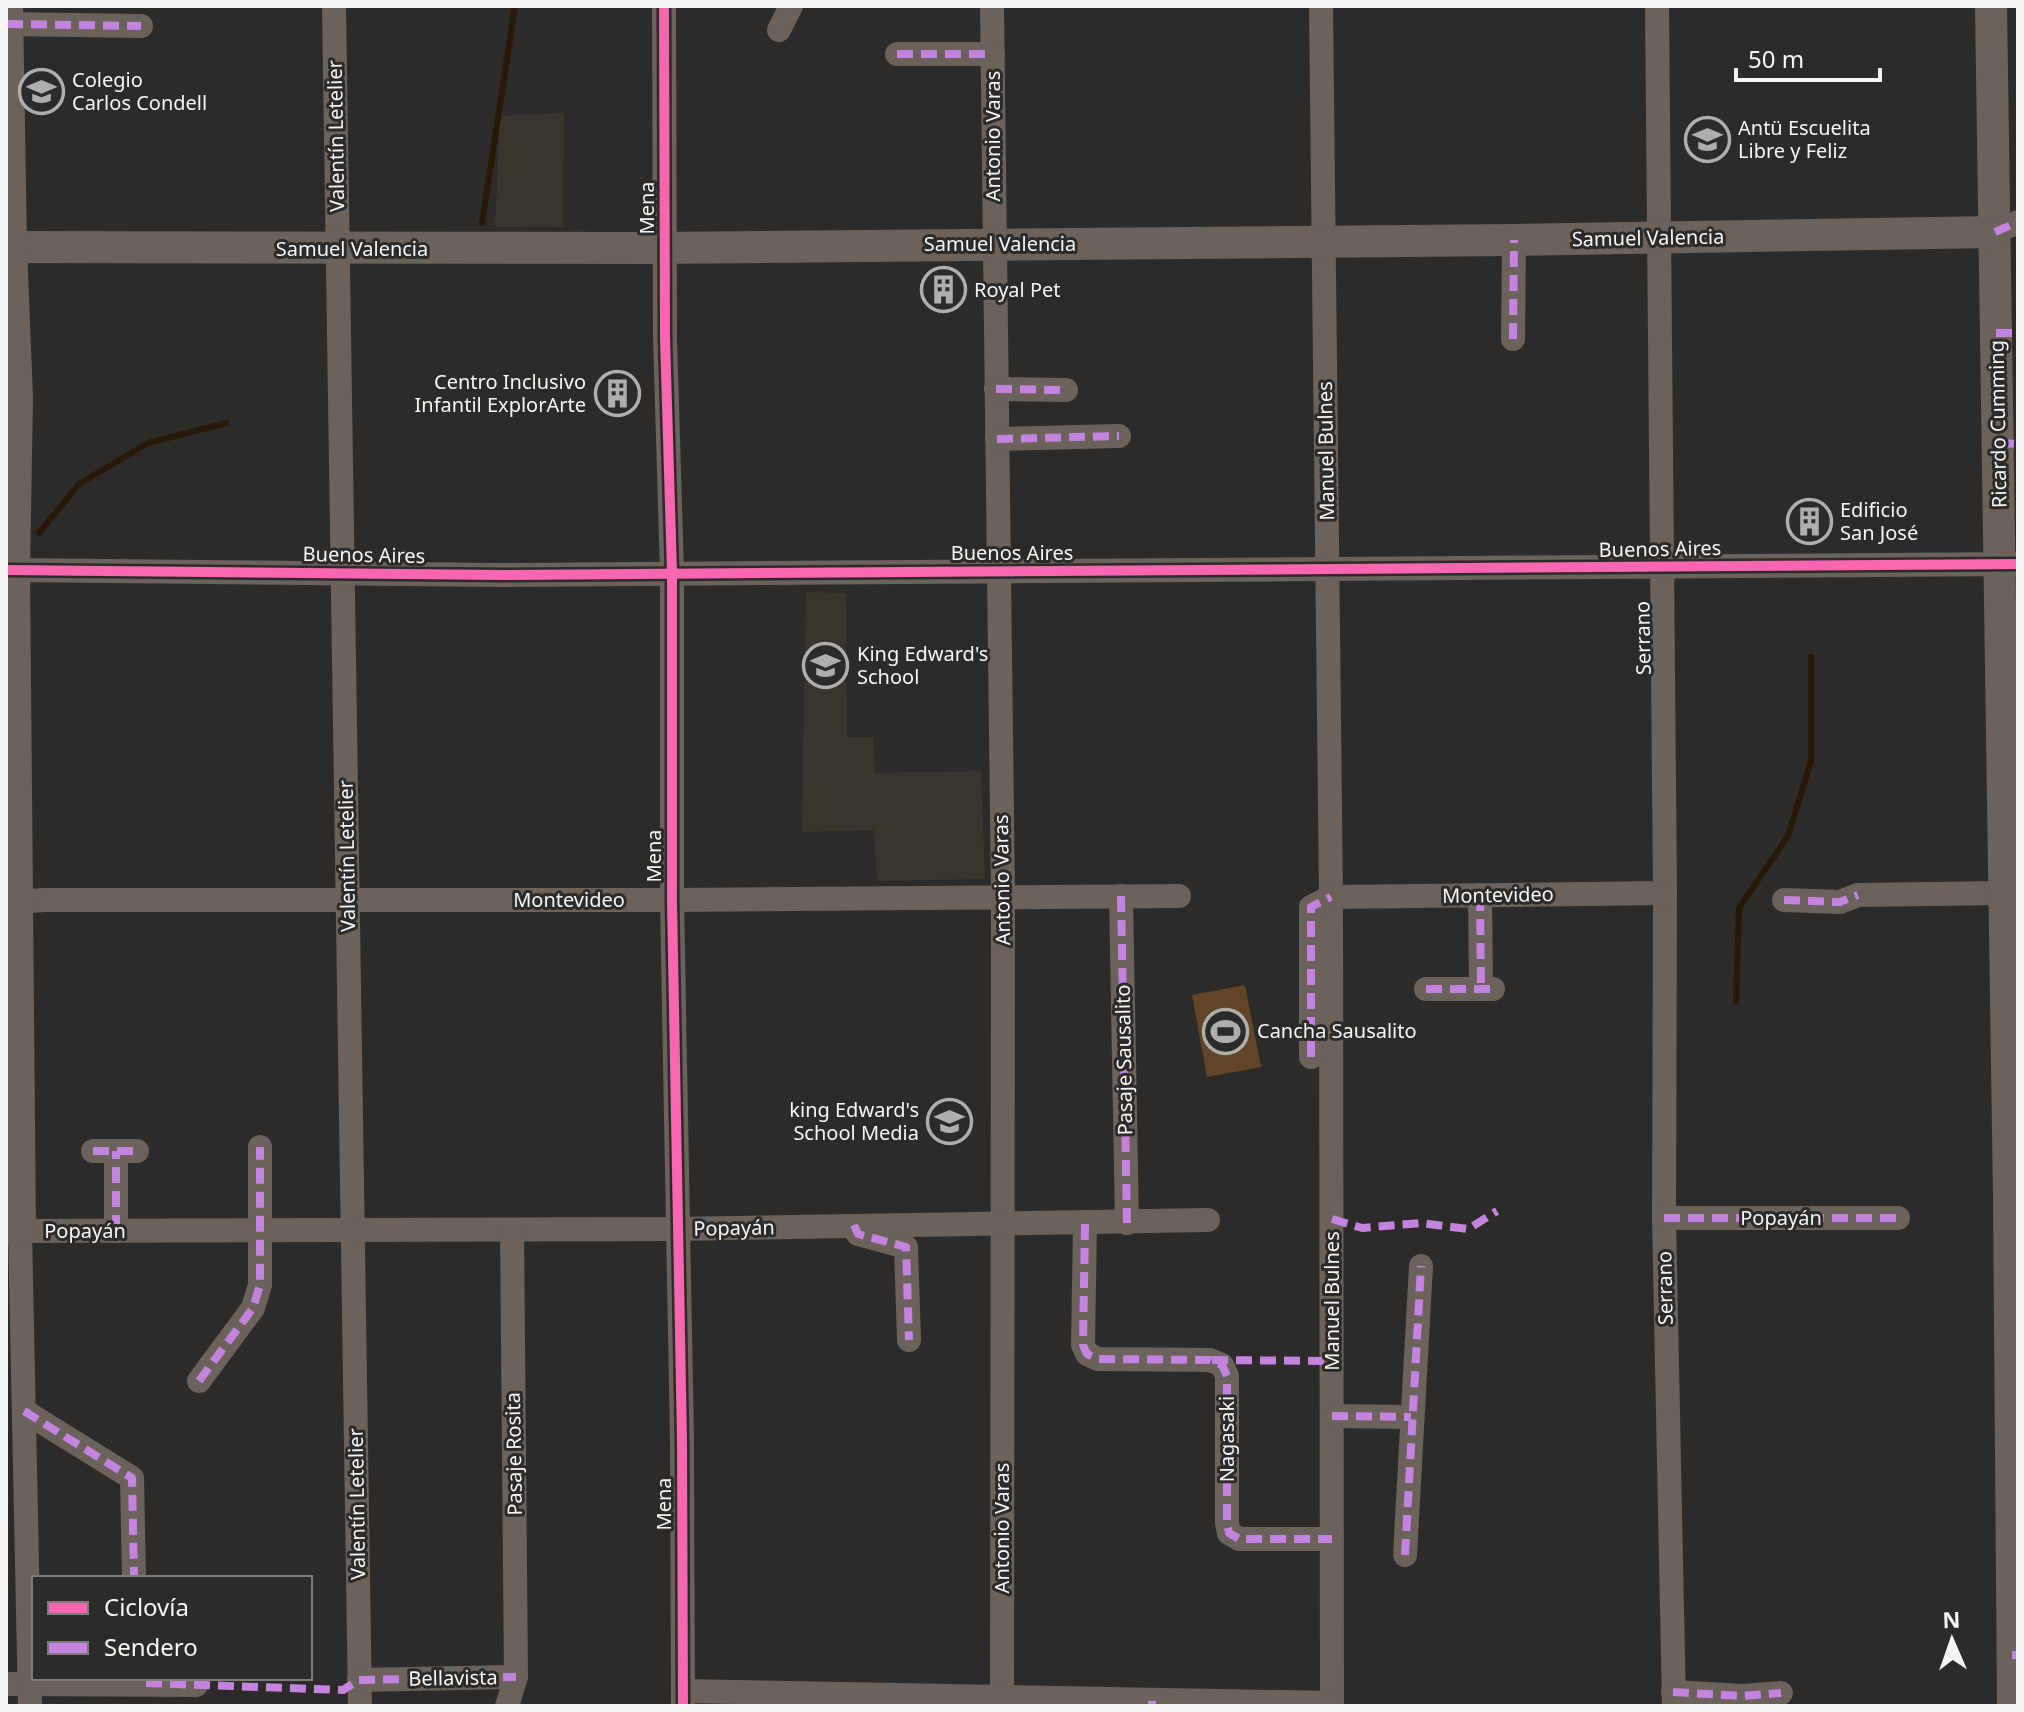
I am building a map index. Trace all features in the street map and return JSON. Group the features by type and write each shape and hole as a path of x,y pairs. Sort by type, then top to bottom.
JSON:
{"main road":[{"name":"Ricardo Cumming","path":"1991,6 2006,227 2009,564 2003,893 2013,1706"},
{"path":"7,15 8,247 17,398 10,570 13,1230"},
{"name":"Samuel Valencia","path":"8,247 337,249 1323,242 1658,238 2006,227"}],"street":[{"name":"Valentín Letelier","path":"334,6 360,1706"},
{"name":"Mena","path":"664,6 683,1698"},
{"path":"779,30 791,6"},
{"name":"Antonio Varas","path":"992,6 1003,896 1002,1700"},
{"name":"Manuel Bulnes","path":"1321,6 1331,897 1332,1704"},
{"name":"Serrano","path":"1657,6 1665,893 1664,1218 1673,1702"},
{"path":"7,15 141,26"},
{"name":"Antonio Varas","path":"897,54 993,54"},
{"path":"1513,339 1514,240"},
{"path":"996,389 1066,390"},
{"path":"997,439 1119,436"},
{"name":"Buenos Aires","path":"10,570 503,575 2009,564"},
{"name":"Montevideo","path":"1331,897 1665,893"},
{"path":"1784,900 1840,902 1858,895 2003,893"},
{"path":"1426,989 1487,989 1480,895"},
{"name":"Pasaje Sausalito","path":"1121,896 1127,1223"},
{"name":"Montevideo","path":"12,902 1179,896"},
{"path":"1311,1057 1311,907 1331,897"},
{"path":"199,1381 253,1308 260,1285 260,1147"},
{"path":"115,1151 116,1231"},
{"name":"Popayán","path":"1664,1218 1898,1218"},
{"name":"Popayán","path":"13,1230 677,1229 1208,1220"},
{"name":"Nagasaki","path":"1085,1224 1083,1345 1087,1354 1098,1359 1210,1360 1222,1365 1227,1376 1229,1533 1239,1539 1332,1539"},
{"path":"854,1225 858,1234 906,1247 909,1340"},
{"path":"13,1230 24,1411 22,1691 196,1685"},
{"name":"Pasaje Rosita","path":"512,1230 516,1677"},
{"path":"1405,1555 1421,1266"},
{"path":"24,1411 132,1478 134,1576"},
{"path":"1332,1416 1411,1417"},
{"name":"Bellavista","path":"359,1680 516,1677 507,1706"},
{"path":"1673,1702 1781,1693"},
{"path":"683,1698 1332,1704"}],"shaded area":[{"path":"564,113 563,227 495,227 500,116"},
{"name":"King Edward's School","path":"806,592 846,593 847,737 873,737 875,773 981,771 985,879 877,881 874,830 802,832"},
{"name":"Cancha Sausalito","path":"1245,985 1261,1067 1207,1077 1192,995"}],"waterway":[{"path":"482,223 515,6"},
{"path":"39,533 79,484 148,443 226,423"},
{"path":"1736,1002 1739,908 1788,836 1811,761 1811,657"}],"marked path":[{"path":"7,24 141,26"},
{"path":"897,54 993,54"},
{"path":"1995,232 2018,222"},
{"path":"1513,339 1514,240"},
{"path":"1996,333 2018,333"},
{"path":"996,389 1066,390"},
{"path":"997,439 1119,436"},
{"path":"1998,443 2018,444"},
{"path":"1480,895 1481,989"},
{"path":"1784,900 1840,902 1858,895"},
{"path":"1121,896 1127,1223"},
{"path":"1311,1057 1311,907 1331,897"},
{"path":"1426,989 1493,989"},
{"path":"199,1381 253,1308 260,1285 260,1147"},
{"path":"93,1151 137,1151"},
{"path":"116,1151 116,1231"},
{"path":"1332,1219 1362,1228 1421,1223 1468,1229 1497,1211"},
{"path":"1664,1218 1898,1218"},
{"path":"1085,1224 1083,1345 1087,1354 1098,1359 1210,1360 1222,1365 1227,1376 1229,1533 1239,1539 1332,1539"},
{"path":"854,1225 858,1234 906,1247 909,1340"},
{"path":"1405,1555 1421,1266"},
{"path":"1212,1360 1332,1361"},
{"path":"24,1411 132,1478 134,1576"},
{"path":"1332,1416 1411,1417"},
{"path":"2012,1655 2018,1655"},
{"path":"146,1683 343,1690 359,1680 516,1677"},
{"path":"1673,1692 1742,1696 1781,1693"},
{"path":"1152,1701 1152,1706"}],"cycle path":[{"path":"664,6 665,338 672,572 672,900 682,1441 683,1706"},
{"path":"6,570 503,575 2018,564"}],"place":[{"name":"Colegio Carlos Condell","path":"41,92"},
{"name":"Antü Escuelita Libre y Feliz","path":"1707,140"},
{"name":"Royal Pet","path":"943,290"},
{"name":"Centro Inclusivo Infantil ExplorArte","path":"617,394"},
{"name":"Edificio San José","path":"1809,521"},
{"name":"King Edward's School","path":"826,665"},
{"name":"Cancha Sausalito","path":"1226,1031"},
{"name":"king Edward's School Media","path":"950,1121"}]}
